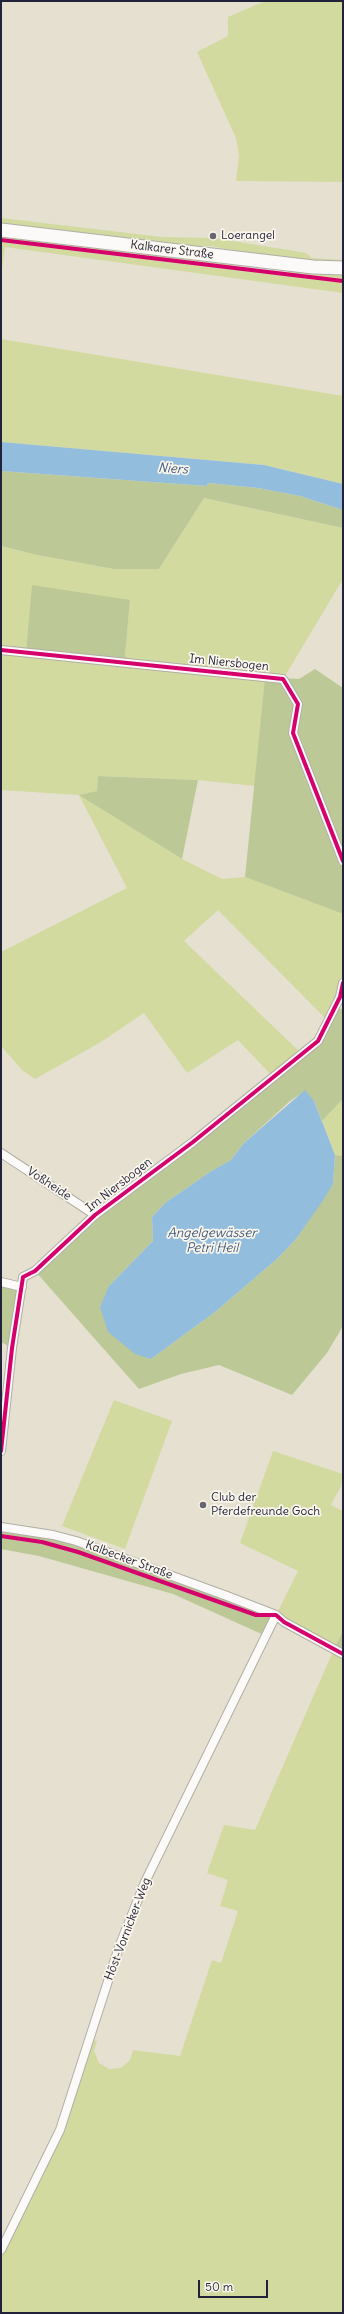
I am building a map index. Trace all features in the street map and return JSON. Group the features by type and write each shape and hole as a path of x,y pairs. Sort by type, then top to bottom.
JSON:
{"main road":[{"name":"Kalkarer Straße","path":"1,230 313,267 343,268"}],"street":[{"name":"Im Niersbogen","path":"1,650 282,679 298,704 292,733 343,860"},
{"name":"Im Niersbogen","path":"1,1452 12,1348 23,1277 35,1271 95,1215 193,1142 318,1041 340,997 343,983"},
{"name":"Voßheide","path":"1,1153 95,1215"},
{"path":"1,1282 22,1287"},
{"name":"Kalbecker Straße","path":"1,1527 53,1535 76,1541 276,1615 284,1622 343,1654"},
{"name":"Höst-Vornicker-Weg","path":"1,2250 60,2130 119,1947 145,1882 276,1615"}],"green space":[{"path":"265,1 343,1 343,182 236,181 239,156 236,138 197,52 228,36 228,17"},
{"path":"1,218 162,237 214,238 301,252 308,254 311,258 343,260 343,263 258,256 211,246 183,247 1,224"},
{"path":"1,236 225,263 246,269 276,273 298,271 343,274 343,293 5,247 1,277"},
{"path":"1,339 343,396 343,484 264,465 1,442"},
{"path":"1,471 207,486 208,483 258,488 300,496 343,510 343,528 204,498 159,569 114,569 37,555 1,546"},
{"path":"204,498 343,528 343,579 285,676 265,677 255,786 198,780 98,776 97,791 80,795 182,859 222,879 245,877 343,914 343,983 329,1022 218,910 184,941 302,1054 273,1077 238,1040 187,1073 144,1013 101,1042 35,1079 22,1070 1,1046 1,952 127,888 79,795 1,790 1,546 37,555 114,569 159,569","holes":["130,600 125,656 137,663 26,653"]},
{"path":"32,585 130,600 125,656 138,664 26,653"},
{"path":"315,669 343,688 343,914 245,877 265,677 299,679"},
{"path":"98,776 198,780 182,859 79,795 97,791"},
{"path":"335,1008 343,1009 343,1099 322,1121 314,1101 305,1091 290,1101 244,1143 231,1160 210,1172 165,1203 152,1217 153,1241 109,1286 151,1359 215,1312 278,1258 296,1239 333,1184 335,1155 343,1156 343,1326 327,1353 292,1395 219,1365 181,1374 139,1389 35,1271 95,1215 318,1041"},
{"path":"343,1099 343,1156 335,1155 322,1121"},
{"path":"1,1282 22,1287 12,1348 1,1342"},
{"path":"114,1400 172,1421 125,1549 62,1526"},
{"path":"273,1451 343,1474 341,1486 331,1505 343,1511 343,1631 334,1649 276,1615 298,1571 240,1543"},
{"path":"1,1527 53,1535 276,1615 266,1636 173,1594 39,1556 1,1549"},
{"path":"343,1631 343,1654 334,1649"},
{"path":"334,1649 343,1654 343,2313 1,2313 1,2250 60,2130 89,2039 97,2041 94,2051 99,2063 109,2069 121,2068 130,2060 133,2050 180,2056 212,1960 221,1963 238,1911 220,1906 228,1880 207,1873 224,1825 255,1830"}],"water":[{"name":"Niers","path":"1,442 264,465 343,484 343,510 300,496 258,488 208,483 207,486 1,471"},
{"name":"Angelgewässer Petri Heil","path":"305,1090 314,1101 335,1155 333,1184 324,1199 296,1239 278,1258 215,1312 151,1359 135,1354 108,1332 100,1307 109,1286 153,1241 152,1217 165,1203 210,1172 231,1160 244,1143"}],"cycle path":[{"path":"1,240 343,281"},
{"path":"1,650 283,679 298,704 293,733 343,861"},
{"path":"1,1451 12,1348 23,1277 35,1271 95,1215 193,1142 318,1041 340,997 343,983"},
{"path":"1,1536 42,1542 78,1552 256,1615 276,1615 284,1622 343,1654"}],"place":[{"name":"Loerangel","path":"213,236"},
{"name":"Club der Pferdefreunde Goch","path":"203,1505"}]}
